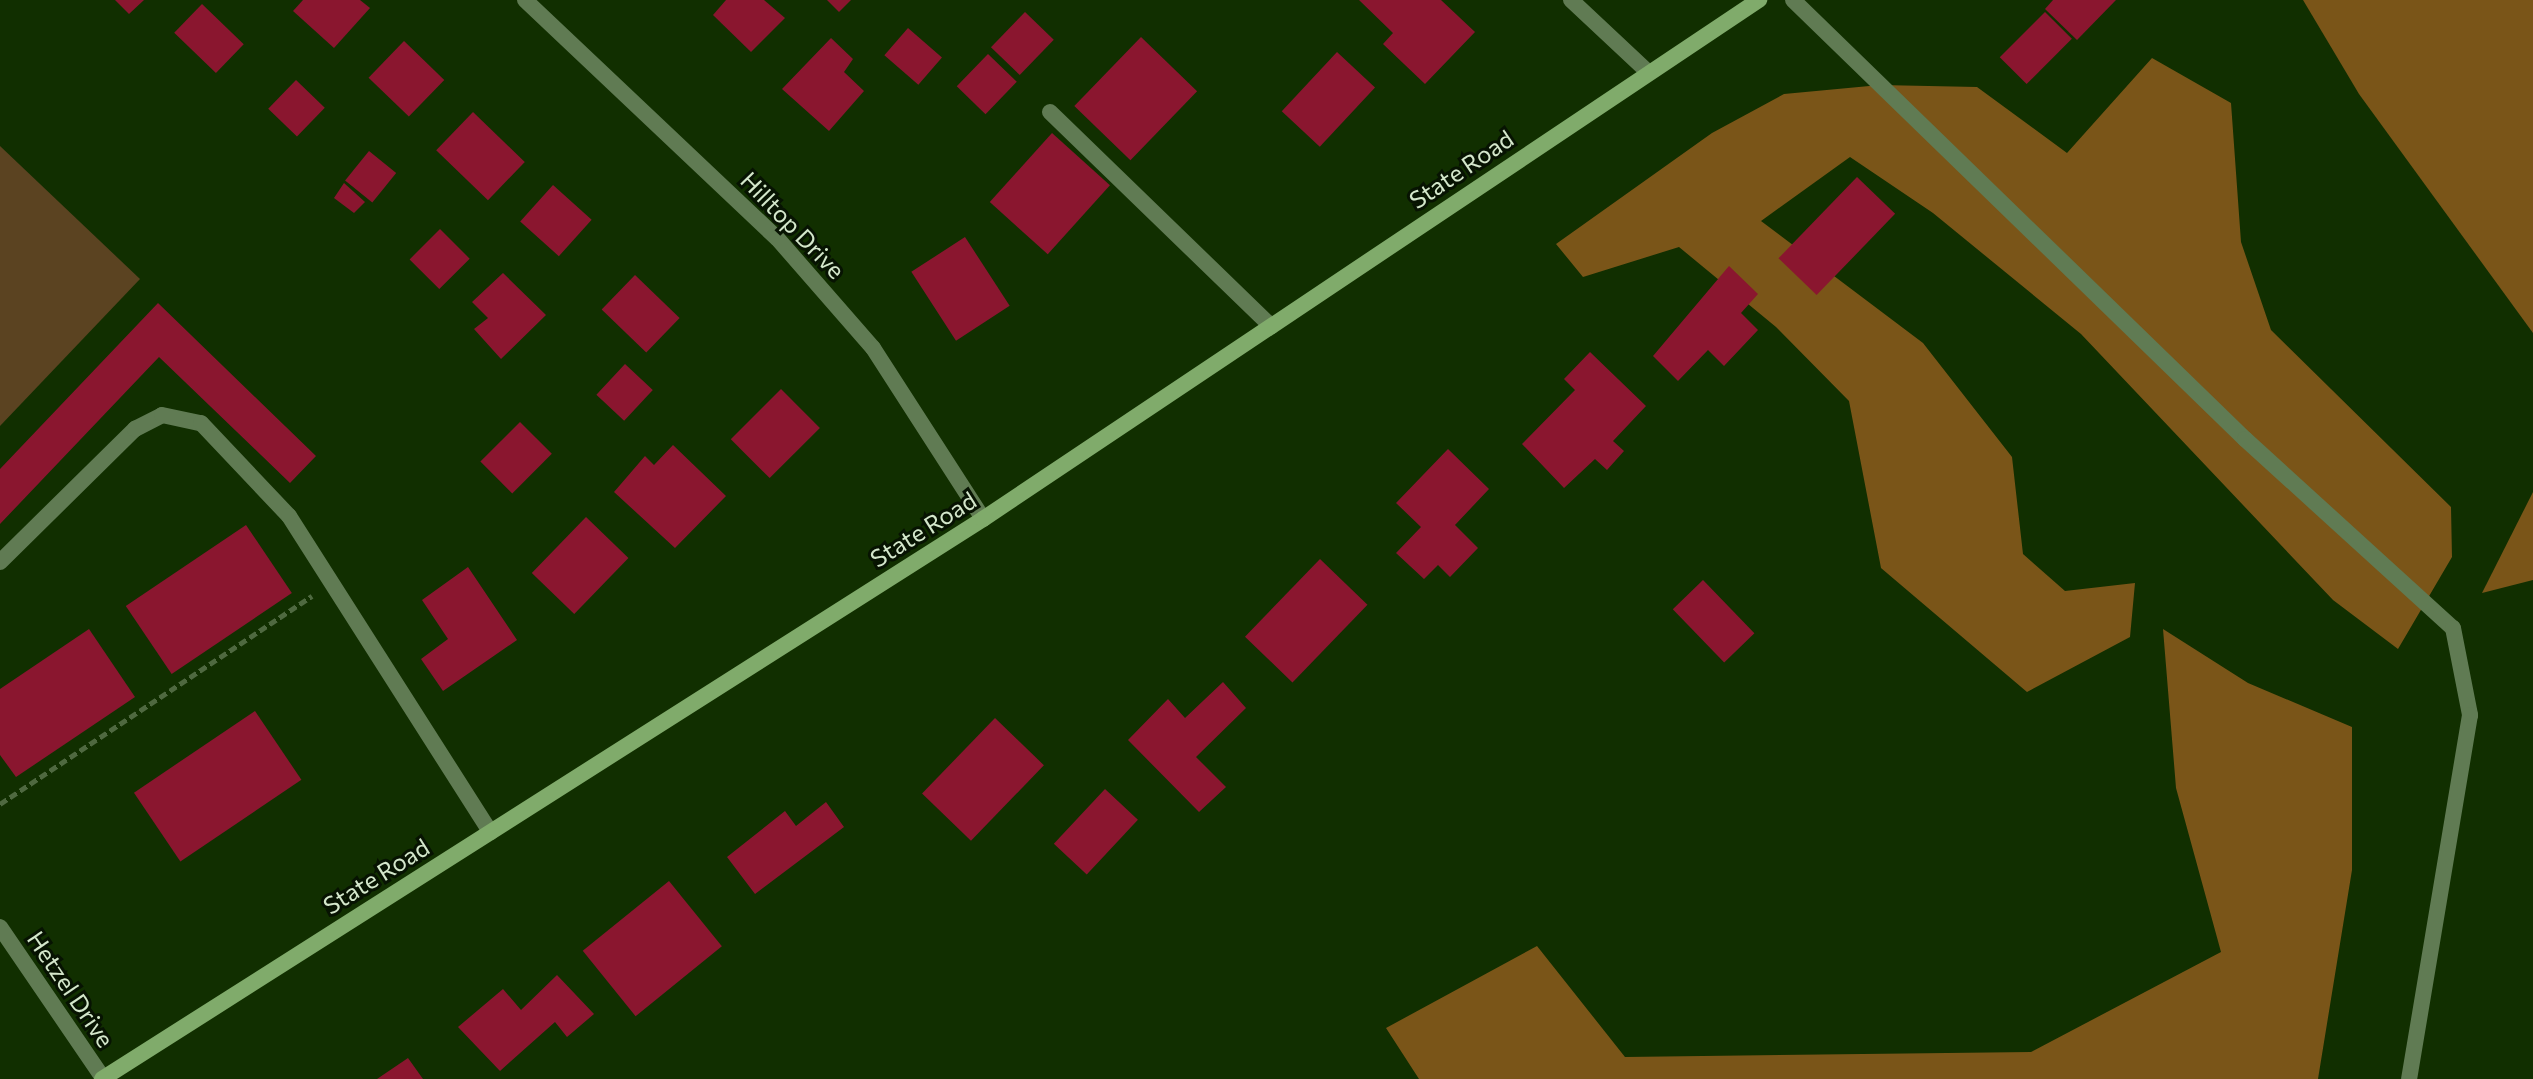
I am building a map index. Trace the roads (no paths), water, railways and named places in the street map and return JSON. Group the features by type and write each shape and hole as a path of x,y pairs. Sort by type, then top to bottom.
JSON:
{"main road":[{"name":"State Road","path":"102,1079 983,519 1759,0"}],"street":[{"name":"Hilltop Drive","path":"525,0 796,260 873,348 983,519"},
{"path":"1571,0 1648,72"},
{"path":"1793,0 2245,439 2453,628 2470,715 2409,1079"},
{"path":"1050,112 1271,326"},
{"path":"0,562 135,429 162,415 201,423 289,516 490,832"},
{"name":"Hetzel Drive","path":"0,927 102,1079"}]}
